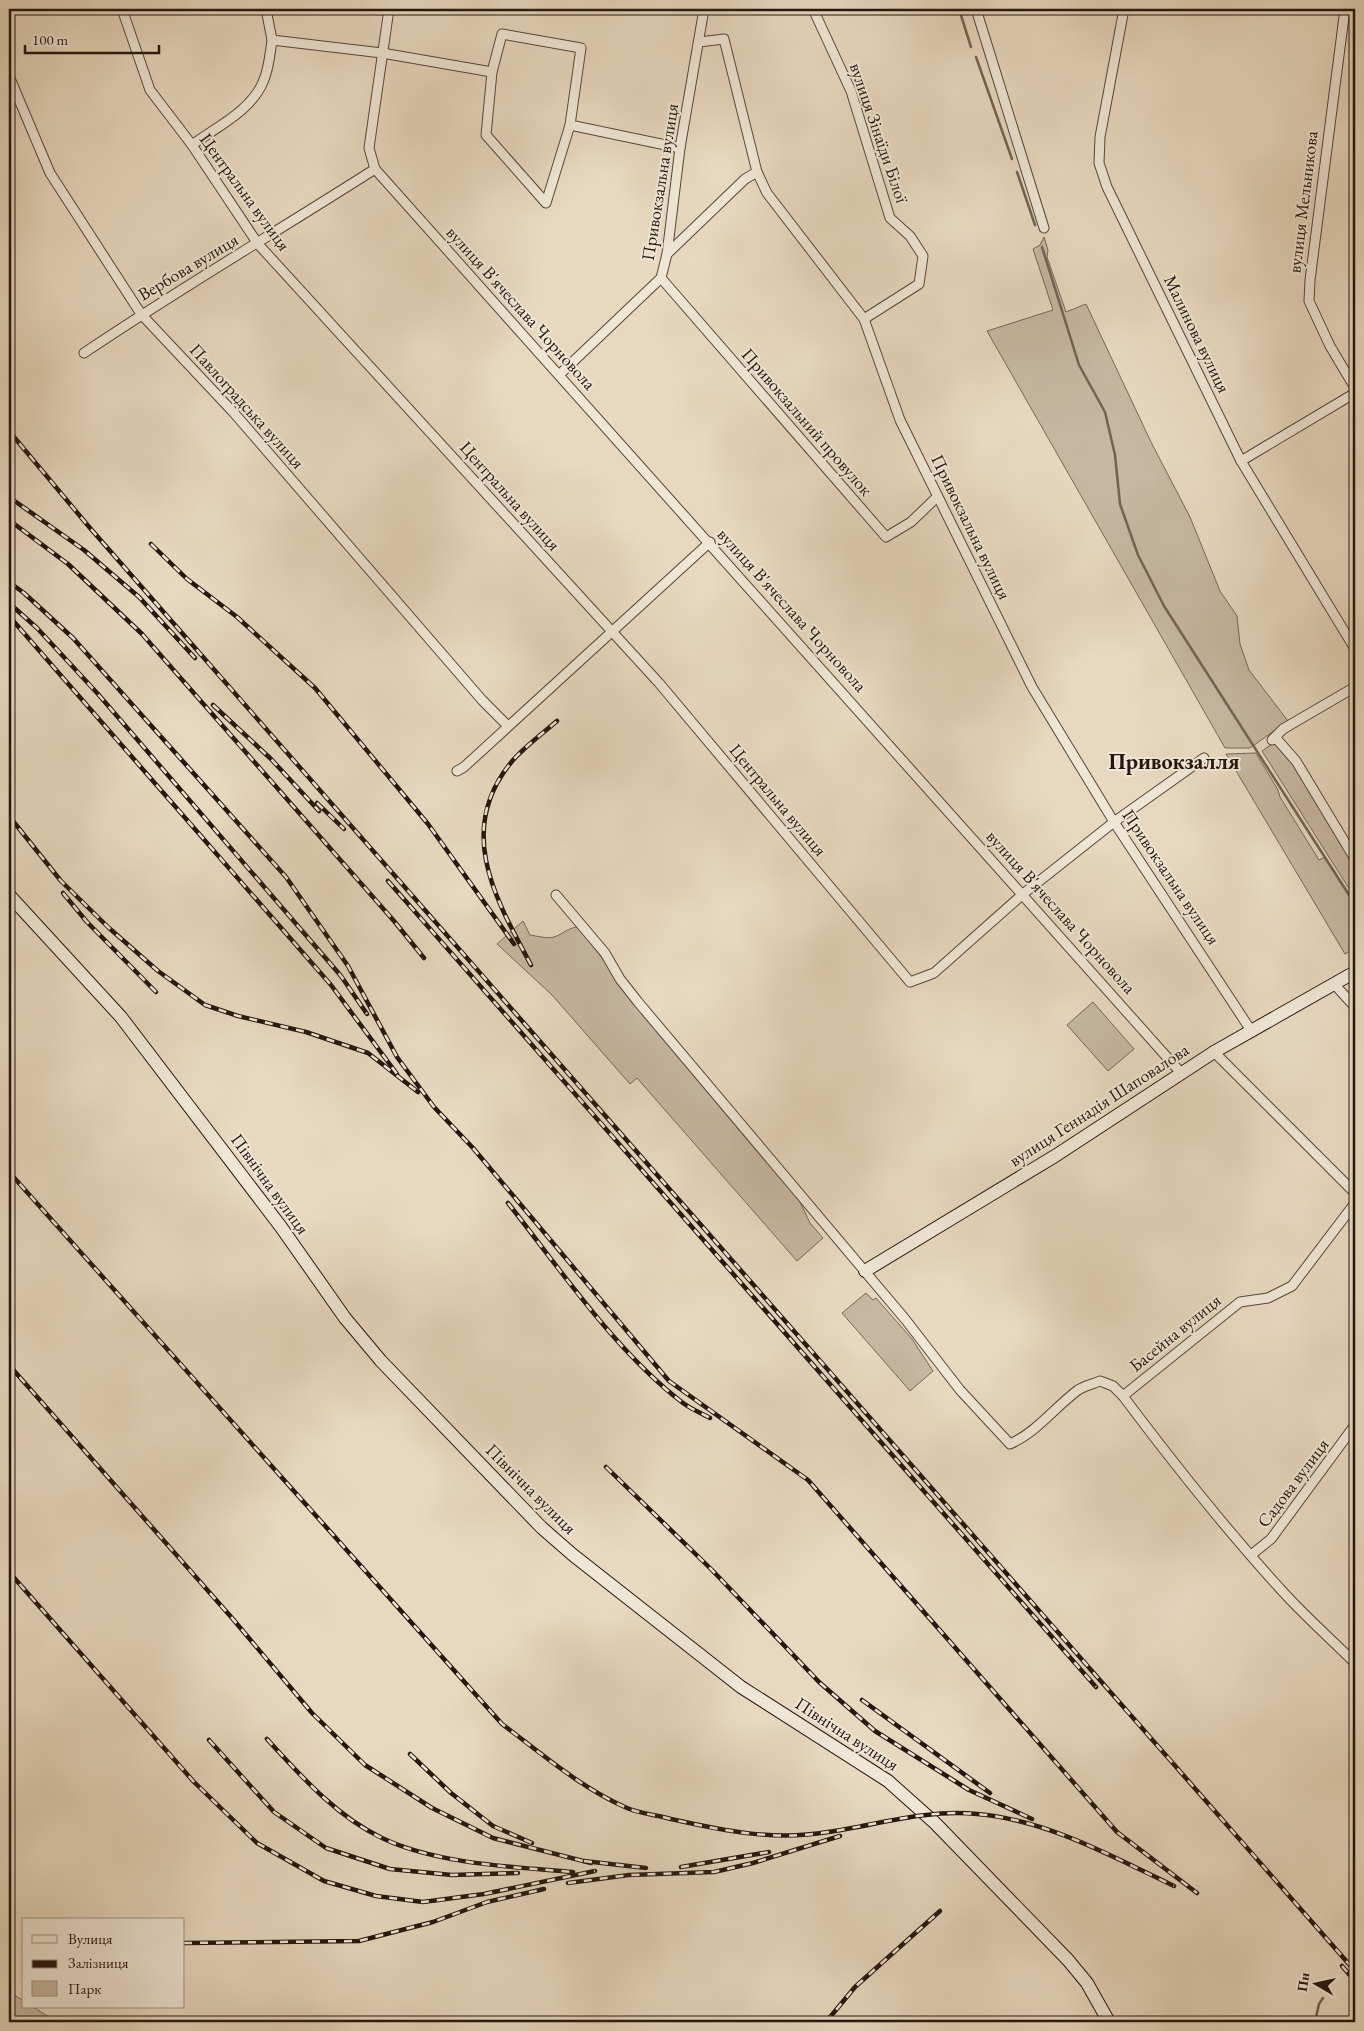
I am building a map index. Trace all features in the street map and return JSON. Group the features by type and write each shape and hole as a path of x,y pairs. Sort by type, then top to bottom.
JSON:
{"street":[{"name":"Центральна вулиця","path":"122,9 150,90 192,144 258,244 659,683 910,982 934,973 1023,894"},
{"path":"192,144 245,107 256,95 264,81 272,40 266,9"},
{"path":"375,169 369,148 389,9"},
{"name":"Привокзальна вулиця","path":"559,375 661,278 667,254 680,148 704,9"},
{"name":"вулиця Зінаїди Білої","path":"813,9 851,91 890,218 910,236 923,256 919,284 864,319"},
{"path":"976,9 1044,228"},
{"name":"Малинова вулиця","path":"1124,9 1100,137 1099,163 1107,187 1241,461 1355,649"},
{"name":"вулиця Мельникова","path":"1346,9 1311,271 1309,301 1330,346 1355,388"},
{"path":"502,34 581,48 570,125 546,202 486,135 492,72 502,34"},
{"name":"Привокзальна вулиця","path":"699,42 724,39 757,172 768,194 864,319 900,420 1032,686 1114,822 1252,1032"},
{"path":"272,40 382,53 492,72"},
{"name":"Павлоградська вулиця","path":"9,76 50,173 141,314 234,413 482,700 508,726"},
{"path":"570,125 680,148"},
{"name":"Вербова вулиця","path":"84,353 141,314 258,244 375,169"},
{"name":"вулиця В'ячеслава Чорновола","path":"375,169 710,542 1182,1074"},
{"path":"667,254 745,179 757,172"},
{"name":"Привокзальний провулок","path":"661,278 886,537 910,522 938,497"},
{"path":"1241,461 1355,393"},
{"path":"456,771 464,767 710,542"},
{"path":"1355,687 1283,728 1273,739 1296,761 1355,859"},
{"path":"1023,894 1114,822 1204,758"},
{"name":"Північна вулиця","path":"9,895 121,1017 281,1227 345,1318 369,1347 542,1528 573,1555 741,1687 869,1766 900,1791 935,1823 1068,1960 1087,1983 1109,2022"},
{"path":"556,895 605,953 620,978 638,1002 864,1271 960,1390 1010,1444 1022,1439 1038,1427 1079,1389 1100,1381 1113,1386 1123,1396 1187,1481 1286,1595 1355,1663"},
{"name":"вулиця Геннадія Шаповалова","path":"864,1271 1055,1156 1214,1052 1355,972"},
{"path":"1335,985 1355,1008"},
{"path":"1214,1052 1355,1193"},
{"name":"Басейна вулиця","path":"1123,1396 1240,1302 1268,1298 1292,1286 1355,1203"},
{"name":"Садова вулиця","path":"1252,1556 1271,1539 1355,1426"}],"green space":[{"path":"1044,237 1048,250 1047,257 1066,312 1086,304 1151,442 1190,517 1220,591 1237,616 1240,644 1249,670 1288,721 1250,748 1225,748 987,331 1053,310 1033,249 1040,245"},
{"path":"1275,742 1291,760 1355,867 1355,898 1262,751"},
{"path":"1256,753 1278,790 1280,797 1319,860 1325,857 1355,902 1355,948 1345,954 1226,754"},
{"path":"523,921 530,935 545,938 557,936 577,927 583,933 644,1013 798,1198 810,1223 823,1238 797,1261 637,1078 630,1084 552,995 497,944"},
{"path":"1093,1002 1134,1049 1108,1071 1067,1025"},
{"path":"866,1293 873,1300 876,1298 912,1339 933,1371 910,1391 842,1313"},
{"path":"9,1992 22,2000 22,2008 35,2008 57,2022 9,2022"}],"waterway":[{"path":"959,9 971,47"},
{"path":"976,57 1012,159"},
{"path":"1017,172 1035,225"},
{"path":"1042,247 1079,365 1105,412 1115,455 1120,504 1138,555 1164,606 1355,902"},
{"path":"1315,2022 1319,2004 1323,1998"}],"railway":[{"path":"9,431 90,528 1355,1971"},
{"path":"9,497 84,550 139,597 195,658"},
{"path":"9,520 68,564 142,634 394,921 424,958"},
{"path":"151,544 187,579 237,617 315,688 428,824 514,944"},
{"path":"9,582 24,593 73,638 286,877 348,966 397,1057 434,1107 473,1148 669,1381 808,1480 1117,1832 1197,1893"},
{"path":"9,603 37,628 98,694 341,976 367,1014"},
{"path":"9,616 331,985 397,1074"},
{"path":"213,705 271,759 319,811"},
{"path":"531,965 505,914 494,889 486,863 484,837 486,811 496,785 514,759 557,721"},
{"path":"317,803 344,829"},
{"path":"9,816 61,881 109,928 158,971 205,1005 238,1016 306,1032 368,1053 418,1092"},
{"path":"388,881 1096,1687"},
{"path":"63,893 87,922 156,992"},
{"path":"9,1172 502,1724 562,1770 594,1791 638,1812 730,1831 768,1835 808,1835 939,1814 977,1814 1003,1818 1028,1824 1078,1841 1174,1886"},
{"path":"508,1203 590,1309 635,1360 683,1403 710,1418"},
{"path":"9,1365 232,1618 312,1713 365,1765 432,1808 493,1838 591,1863"},
{"path":"606,1467 712,1570 819,1682 875,1731 969,1790 1032,1819"},
{"path":"9,1572 194,1782 257,1843 324,1881 376,1896 423,1902 484,1894 595,1871"},
{"path":"862,1700 990,1793"},
{"path":"267,1739 306,1781 334,1807 365,1829 382,1838 403,1847 450,1859 500,1866 573,1872"},
{"path":"209,1740 274,1812 326,1848 390,1869 452,1875 518,1873"},
{"path":"410,1754 451,1793 493,1826 532,1843"},
{"path":"568,1883 629,1875 714,1872 753,1863 840,1836"},
{"path":"681,1867 769,1852"},
{"path":"584,1861 646,1868"},
{"path":"185,1943 359,1941 433,1922 487,1902 544,1889"},
{"path":"826,2022 855,1987 940,1911"},
{"path":"1342,1966 1355,1981"}],"district":[{"name":"Привокзалля","path":"1174,761"}]}
